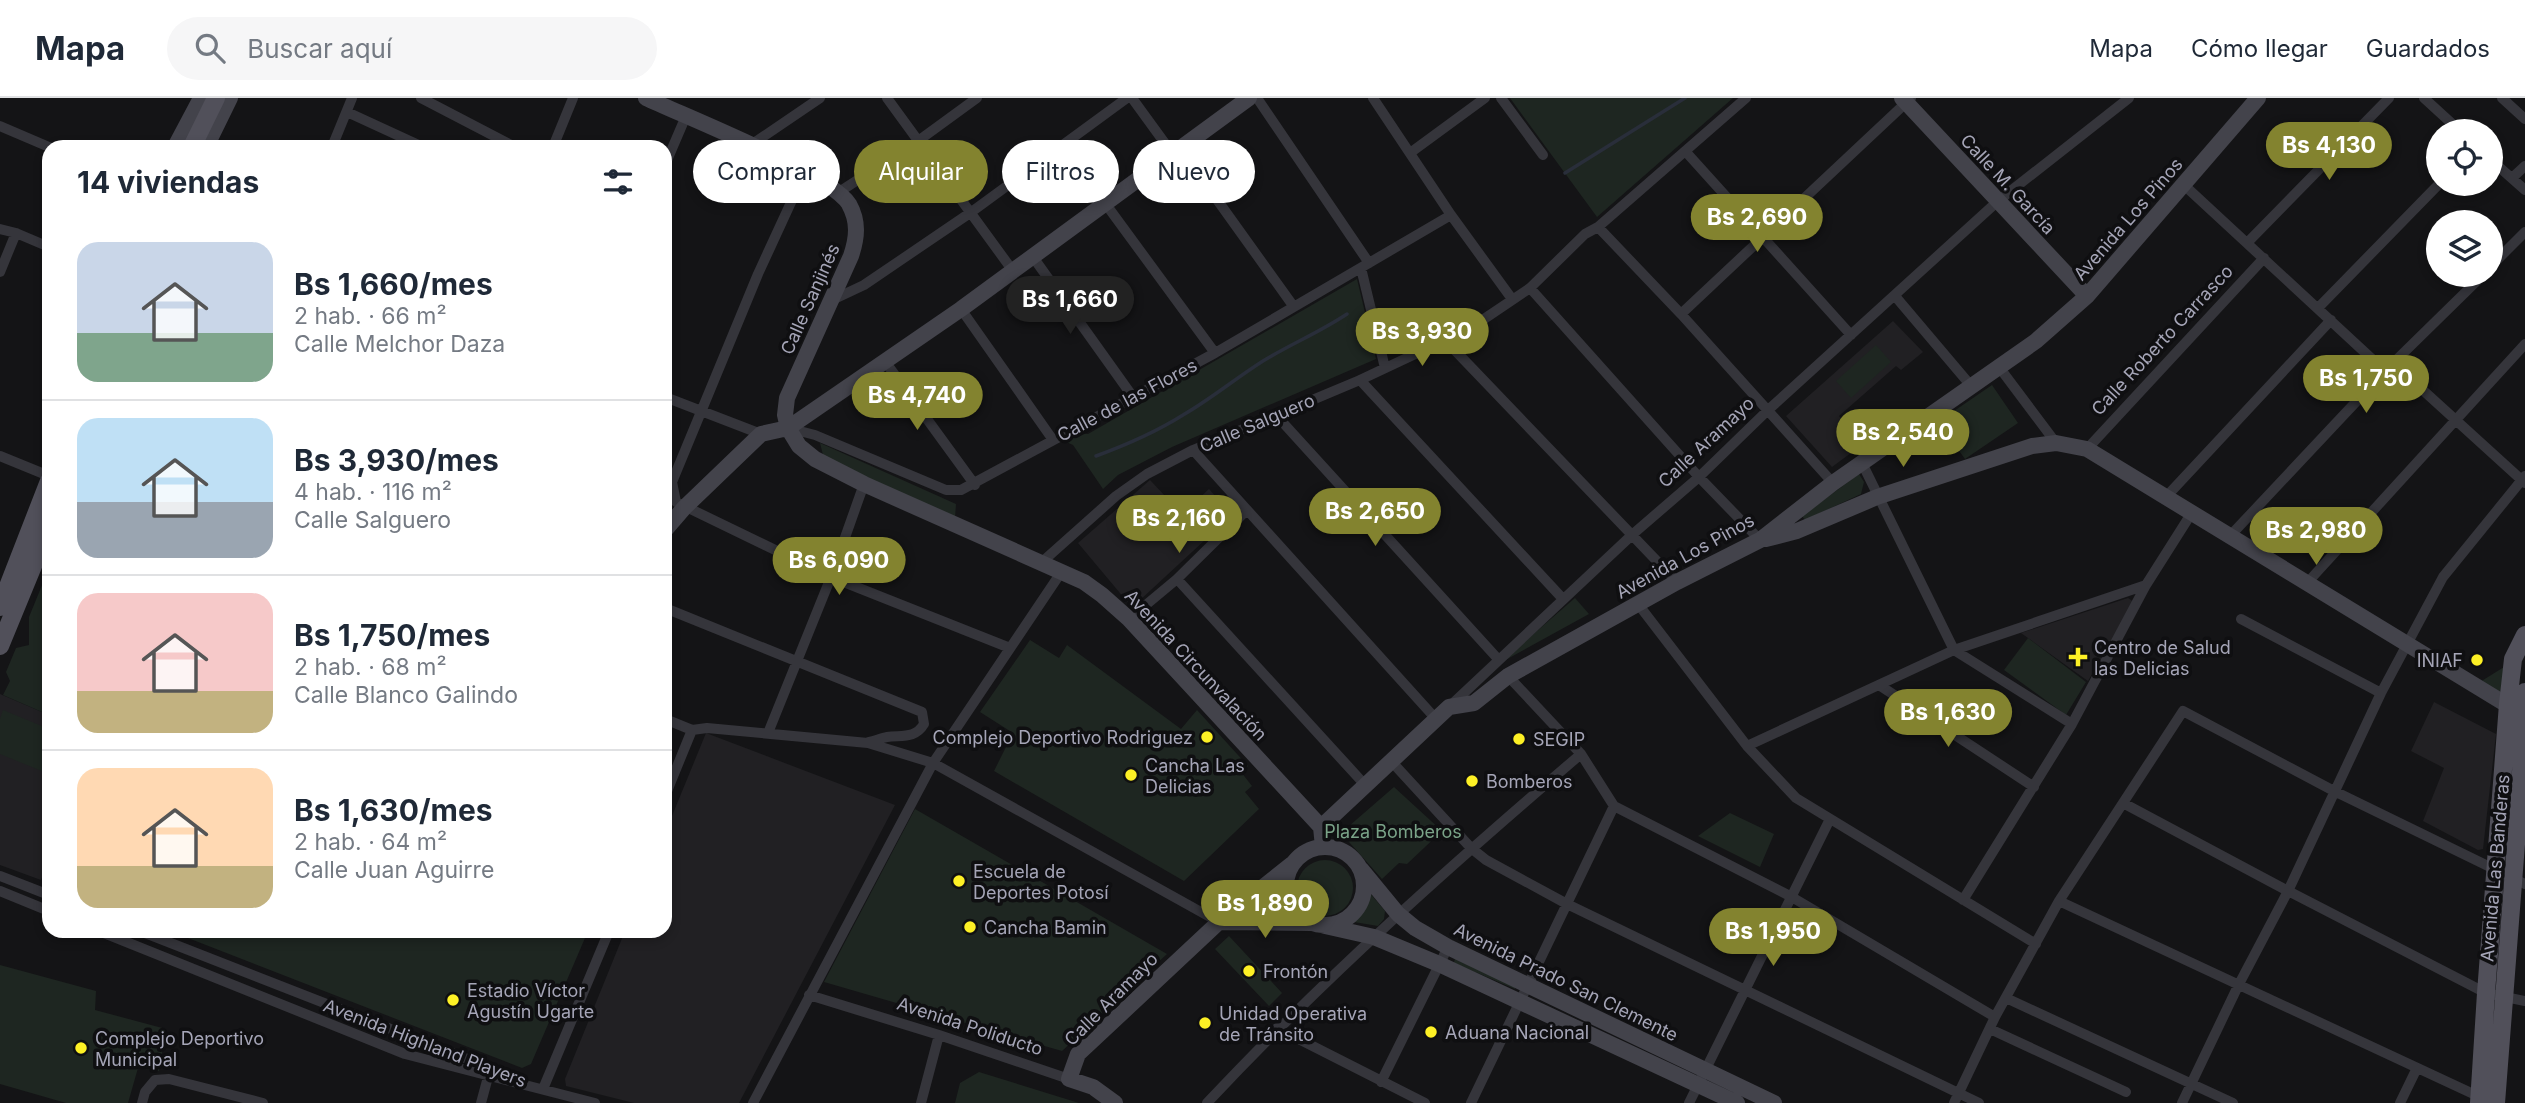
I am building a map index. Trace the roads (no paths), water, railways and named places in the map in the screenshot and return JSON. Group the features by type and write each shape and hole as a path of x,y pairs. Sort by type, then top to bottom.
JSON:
{"main road":[{"path":"179,140 201,98"},
{"path":"195,140 216,98"},
{"path":"209,140 230,98"},
{"path":"1191,140 1250,98"},
{"name":"Avenida Los Pinos","path":"1449,707 1474,703 1508,676 1677,582 1760,540 1833,483 2036,341 2087,296 2258,98"},
{"name":"Calle Sanjinés","path":"657,100 740,140"},
{"name":"Calle M. García","path":"1907,100 2087,296"},
{"name":"Calle Sanjinés","path":"788,428 785,415 787,398 852,256 857,237 856,219 849,203 840,194"},
{"path":"672,522 761,434 788,428 961,309 1105,203"},
{"name":"Avenida Circunvalación","path":"788,428 799,446 815,459 864,484 1062,571 1102,595 1129,618 1321,827"},
{"path":"1760,540 1797,531 1877,497 2032,446 2056,443 2087,449 2519,712"},
{"path":"0,646 5,603 42,499"},
{"path":"5,603 42,539"},
{"name":"Avenida Las Banderas","path":"2487,1102 2519,1001 2519,882 2523,793 2513,659 2525,635"},
{"name":"Avenida Las Banderas","path":"2487,1102 2486,993 2502,786 2525,692"},
{"name":"Calle Aramayo","path":"1321,827 1449,707"},
{"path":"1321,827 1322,847"},
{"path":"1219,922 1318,924 1338,924 1358,908 1364,882 1361,869 1340,850 1322,847 1304,852 1292,864 1287,875 1288,898 1301,918 1318,924"},
{"name":"Calle Aramayo","path":"1069,1079 1078,1054 1219,922 1292,864"},
{"name":"Avenida Prado San Clemente","path":"1361,869 1398,914 1415,928 1525,994"},
{"name":"Avenida Prado San Clemente","path":"1318,924 1374,937 1439,964 1525,994 1702,1077 1774,1103"},
{"name":"Avenida Prado San Clemente","path":"1702,1077 1737,1103"},
{"name":"Avenida Poliducto","path":"1069,1079 1093,1087 1115,1103"}],"street":[{"path":"335,140 352,98"},
{"path":"421,98 502,140"},
{"path":"556,140 573,98"},
{"path":"758,140 820,98"},
{"path":"887,98 917,140"},
{"path":"919,140 977,98"},
{"path":"830,301 864,285 970,213 1129,98 1166,140"},
{"path":"1257,98 1365,265 1385,368"},
{"path":"1373,98 1451,215 1512,299"},
{"path":"1410,153 1485,98"},
{"path":"1501,98 1543,155"},
{"name":"Calle Salguero","path":"1042,562 1116,496 1147,474 1193,450 1360,380 1484,319 1530,288 1585,234 1598,227 1746,98"},
{"name":"Calle Aramayo","path":"1449,707 1633,534 1699,477 1767,411 1998,201 2129,98"},
{"path":"2247,243 2389,98"},
{"path":"2424,98 2447,119"},
{"path":"2502,98 2525,119"},
{"path":"1681,314 1907,100"},
{"path":"347,112 409,140"},
{"path":"672,149 687,116"},
{"path":"0,126 42,144"},
{"path":"1686,152 1851,335"},
{"path":"2512,178 2525,166"},
{"path":"2503,170 2525,190"},
{"path":"2182,1103 2238,986 2288,891 2381,692 2443,577 2524,479 2331,320 2184,185"},
{"path":"2318,307 2427,196"},
{"path":"672,473 702,412 758,274 791,203"},
{"path":"963,203 1013,271"},
{"path":"1105,203 1215,353"},
{"path":"1215,203 1294,307"},
{"name":"Calle de las Flores","path":"788,428 815,435 946,490 961,490 975,485 1215,353 1451,215"},
{"path":"1598,227 1681,314 1833,483"},
{"path":"0,229 42,244"},
{"path":"0,272 16,233"},
{"path":"2503,254 2524,234"},
{"path":"1033,257 1133,397"},
{"name":"Calle Roberto Carrasco","path":"2087,449 2264,258"},
{"path":"2230,536 2389,367 2471,287"},
{"path":"1530,288 1699,477 1760,540"},
{"path":"1895,296 1972,387"},
{"path":"961,309 1053,440"},
{"path":"2165,498 2331,320"},
{"path":"1446,340 1677,582"},
{"path":"2307,583 2525,344"},
{"path":"884,360 975,485"},
{"path":"1999,367 2056,443"},
{"path":"1360,380 1563,599"},
{"path":"672,400 761,434"},
{"path":"1276,415 1498,659"},
{"path":"1193,450 1436,719"},
{"path":"0,456 42,476"},
{"path":"1862,463 1954,650 2072,724"},
{"path":"768,733 831,577 864,484"},
{"path":"672,492 676,502 684,508 831,577 1010,648"},
{"path":"1129,618 1177,579 1247,510"},
{"path":"1963,900 2072,724 2146,585 2191,514"},
{"path":"753,1103 933,762 1062,571"},
{"path":"1177,579 1366,786"},
{"path":"1747,746 1954,650 2146,585"},
{"path":"1637,604 1747,746 1796,798 2036,944"},
{"path":"672,611 922,712 924,724 915,734 909,737 886,737 868,743"},
{"path":"2241,619 2381,692"},
{"path":"1508,676 1581,754 1614,806 1790,896 1995,1017"},
{"path":"1879,685 2034,787"},
{"path":"1957,1098 1995,1017 2059,901 2183,710 2334,791 2519,882"},
{"path":"672,722 692,730 708,728 868,743 933,762 1219,922"},
{"path":"672,779 692,730"},
{"path":"1206,1103 1277,1028 1398,914 1581,754"},
{"path":"1392,762 1471,848 1486,860 1567,904 1745,989 1957,1098 1979,1103"},
{"path":"2502,786 2523,793"},
{"path":"2123,803 2486,993 2519,1001"},
{"path":"1471,1103 1614,806"},
{"path":"1689,1103 1830,819"},
{"path":"0,876 42,892"},
{"path":"0,891 42,908"},
{"path":"2059,901 2487,1102"},
{"name":"Avenida Highland Players","path":"116,938 405,1054 544,1089"},
{"name":"Avenida Highland Players","path":"158,938 544,1089"},
{"path":"595,1103 544,1089 606,938"},
{"path":"1381,1082 1448,947"},
{"name":"Avenida Poliducto","path":"809,995 1069,1079"},
{"path":"2006,998 2233,1103"},
{"path":"1277,1028 1425,1103"},
{"path":"1990,1029 2126,1092"},
{"path":"921,1103 939,1035"},
{"path":"405,1054 411,1038"},
{"path":"2400,1103 2417,1068"},
{"path":"481,1103 488,1077"},
{"path":"142,1103 145,1093 155,1080 169,1079 263,1103"}],"waterway":[{"path":"1565,173 1685,98"},
{"path":"1096,456 1141,438 1173,421 1263,361 1347,314"}],"place":[{"name":"Centro de Salud las Delicias","path":"2078,657"},
{"name":"INIAF","path":"2477,660"},
{"name":"Complejo Deportivo Rodriguez","path":"1207,737"},
{"name":"SEGIP","path":"1519,739"},
{"name":"Cancha Las Delicias","path":"1131,775"},
{"name":"Bomberos","path":"1472,781"},
{"name":"Escuela de Deportes Potosí","path":"959,881"},
{"name":"Cancha Bamin","path":"970,927"},
{"name":"Frontón","path":"1249,971"},
{"name":"Estadio Víctor Agustín Ugarte","path":"453,1000"},
{"name":"Unidad Operativa de Tránsito","path":"1205,1023"},
{"name":"Aduana Nacional","path":"1431,1032"},
{"name":"Complejo Deportivo Municipal","path":"81,1048"}],"park label":[{"name":"Plaza Bomberos","path":"1393,831"}]}
